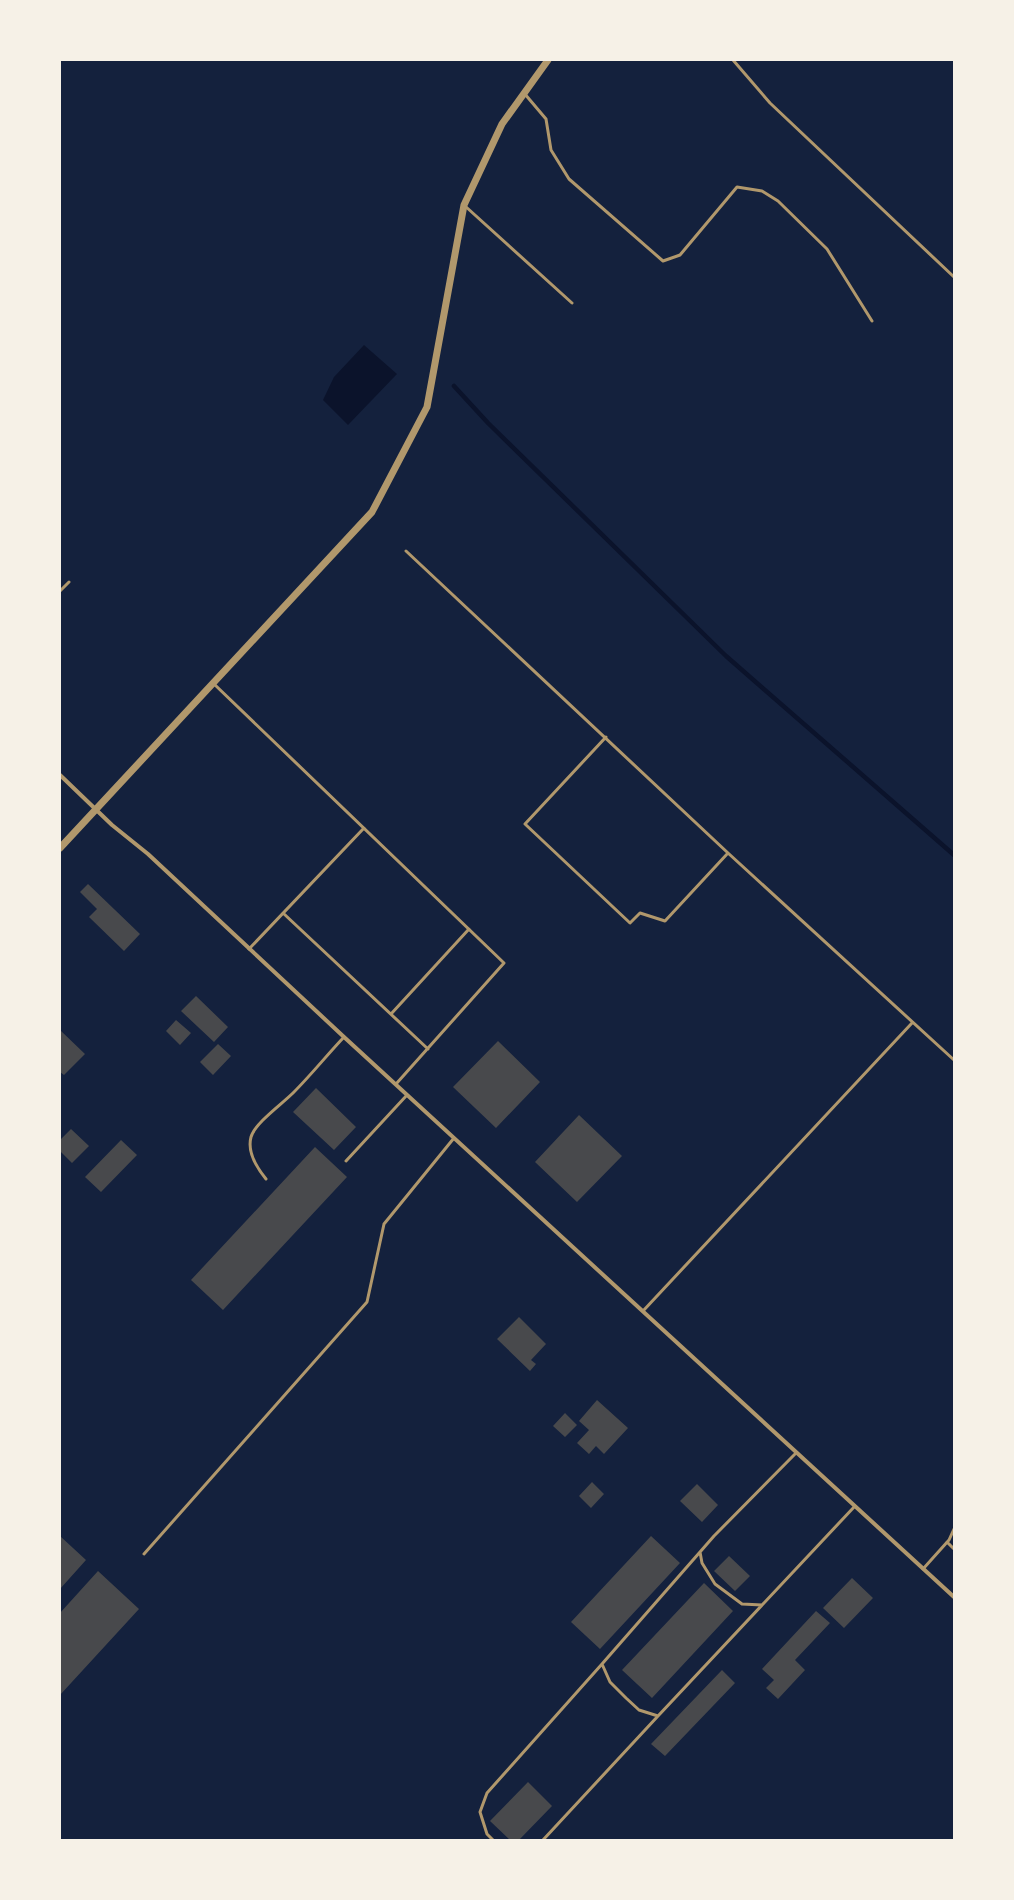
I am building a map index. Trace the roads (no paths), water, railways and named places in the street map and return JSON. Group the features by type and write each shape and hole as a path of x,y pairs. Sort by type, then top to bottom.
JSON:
{"street":[{"path":"60,848 214,684 372,512 427,407 464,205 502,124 548,60"},
{"path":"60,775 112,825 148,854 344,1037 954,1597"}],"lane":[{"path":"733,60 770,103 954,277"},
{"path":"524,93 546,119 551,150 568,179 663,261 680,255 737,187 762,191 778,201 826,249 872,321"},
{"path":"464,205 572,303"},
{"path":"406,551 728,853 954,1060"},
{"path":"60,591 69,582"},
{"path":"214,684 504,963 396,1084"},
{"path":"606,737 524,824 630,923 640,913 665,921 728,853"},
{"path":"249,949 364,828"},
{"path":"283,913 428,1049"},
{"path":"391,1014 469,929"},
{"path":"643,1311 912,1022"},
{"path":"266,1179 258,1168 252,1154 251,1138 257,1127 293,1093 344,1037"},
{"path":"346,1161 407,1095"},
{"path":"144,1554 367,1302 384,1224 454,1138"},
{"path":"493,1840 487,1834 480,1812 487,1793 700,1552 796,1453"},
{"path":"542,1840 854,1506"},
{"path":"924,1569 947,1542 954,1529"},
{"path":"947,1542 954,1548"},
{"path":"700,1552 702,1563 715,1584 742,1604 762,1604"},
{"path":"602,1664 610,1682 626,1698 639,1710 658,1716"}],"water":[{"path":"364,345 397,374 348,425 323,400 334,377"}],"waterway":[{"path":"454,386 488,423 726,656 954,855"}]}
